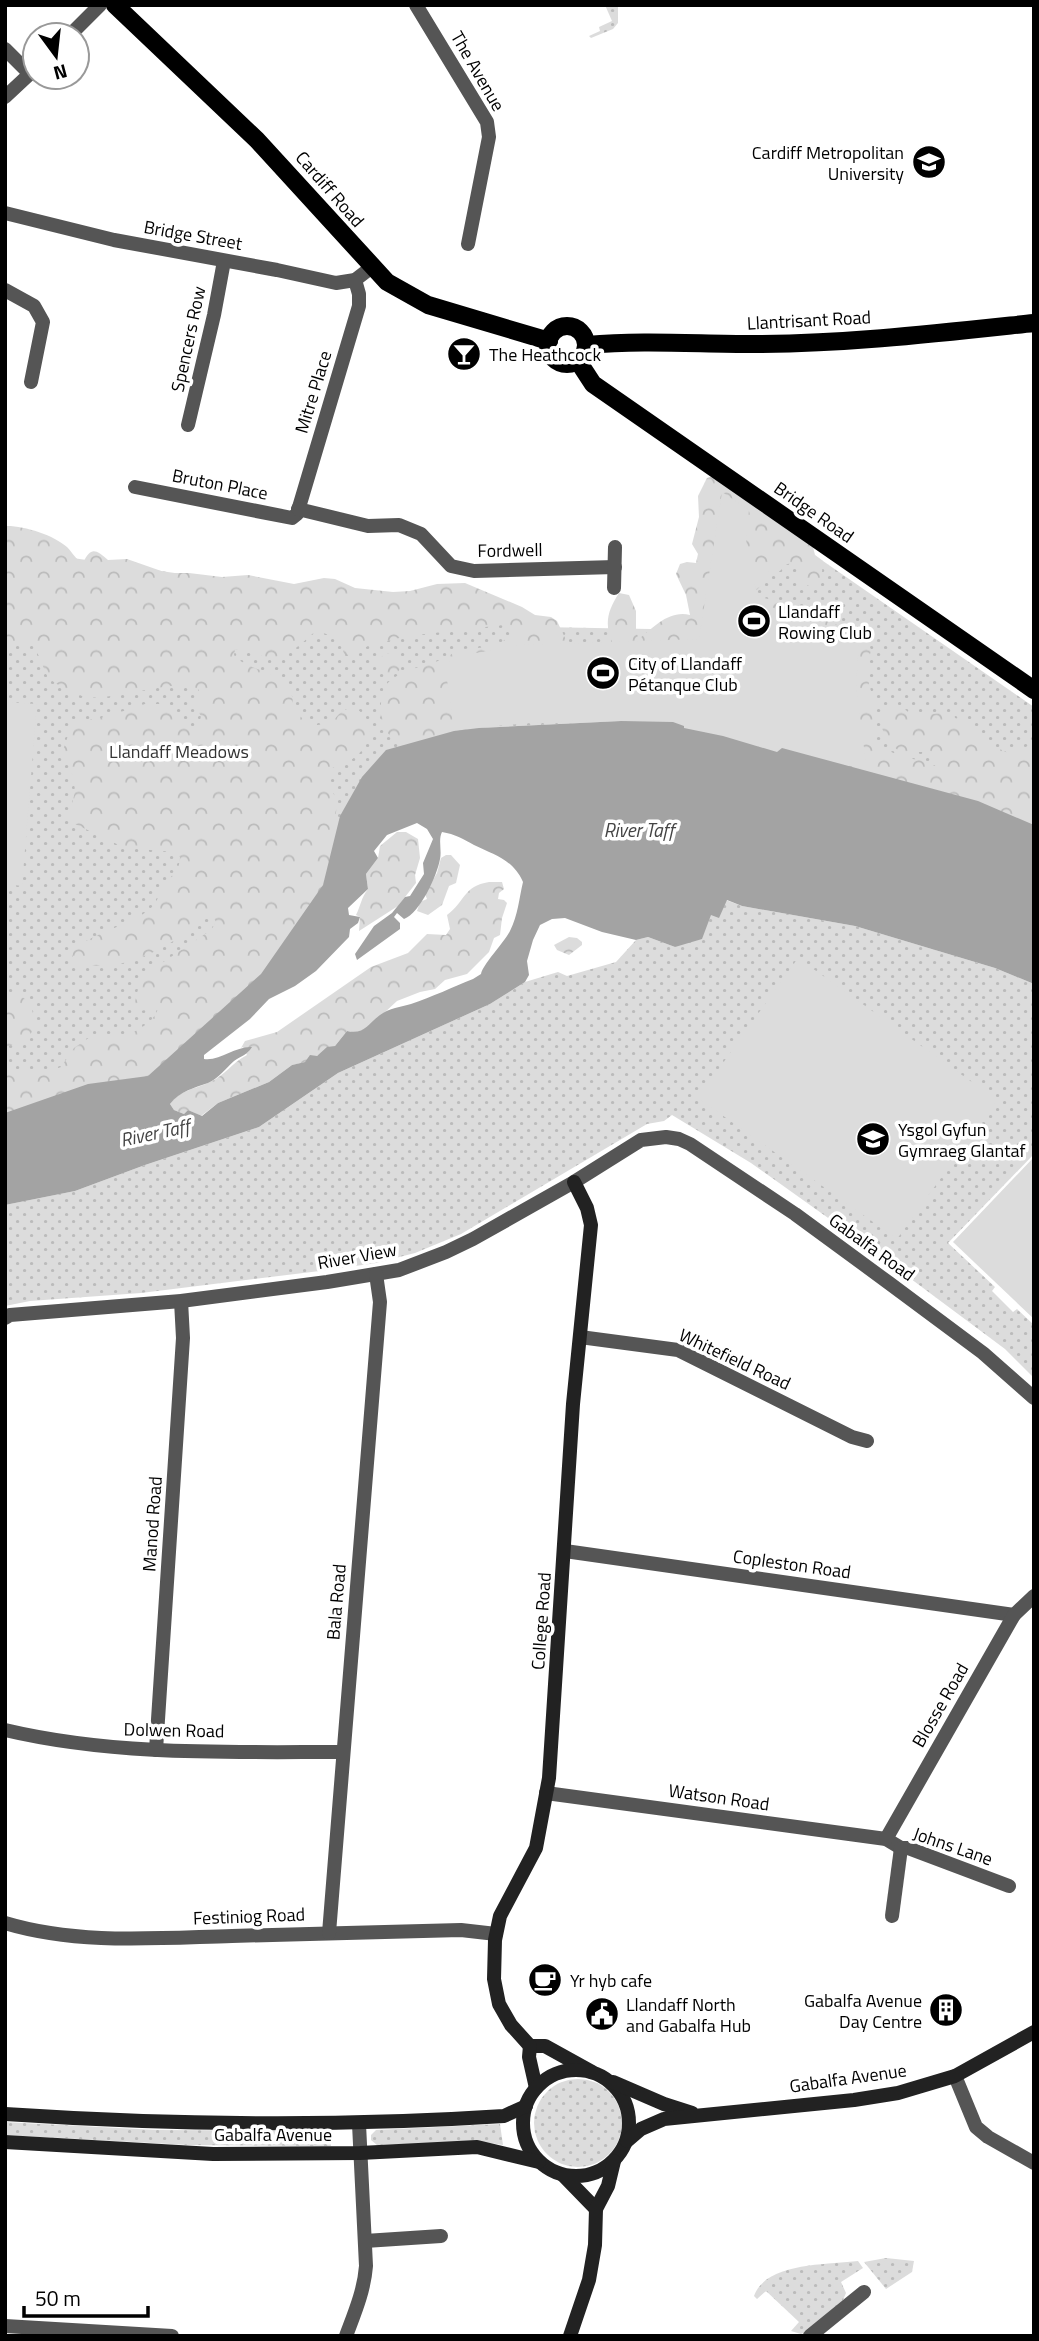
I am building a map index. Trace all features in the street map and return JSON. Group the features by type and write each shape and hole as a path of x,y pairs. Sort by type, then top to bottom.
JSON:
{"main road":[{"name":"Cardiff Road","path":"115,5 274,157 387,282 428,305 548,341"},
{"name":"Llantrisant Road","path":"587,345 634,341 751,344 825,342 1034,324"},
{"path":"571,326 582,333 587,345 586,351 578,362 566,365 554,359 548,349 548,341 559,328 571,326"},
{"name":"Bridge Road","path":"578,362 593,384 1034,690"}],"street":[{"path":"83,21 100,5"},
{"name":"The Avenue","path":"416,5 487,122 489,137 468,244"},
{"path":"5,49 21,62"},
{"path":"5,97 21,82"},
{"name":"Bridge Street","path":"5,213 114,240 336,283 355,280"},
{"name":"Spencers Row","path":"188,425 224,261"},
{"path":"355,280 372,267"},
{"name":"Mitre Place","path":"297,512 359,306 355,280"},
{"path":"5,290 34,306 43,323 31,382"},
{"name":"Bruton Place","path":"135,486 292,518 297,512"},
{"name":"Fordwell","path":"297,512 368,526 399,525 421,534 451,566 474,571 615,567"},
{"path":"614,588 615,547"},
{"name":"River View","path":"8,1317 181,1301 399,1270 446,1252 574,1182 641,1140 655,1136 679,1139"},
{"name":"Gabalfa Road","path":"679,1139 795,1214 983,1353 1034,1398"},
{"name":"College Road","path":"530,2046 510,2025 499,2004 494,1979 495,1934 505,1905 533,1858 547,1793 551,1757 573,1405 591,1225 587,1208 574,1182"},
{"name":"Bala Road","path":"329,1933 380,1302 376,1274"},
{"name":"Manod Road","path":"156,1750 183,1338 181,1301"},
{"name":"Whitefield Road","path":"580,1337 678,1350 852,1437 867,1441"},
{"name":"Copleston Road","path":"565,1551 1014,1615"},
{"name":"Blosse Road","path":"886,1839 1014,1615 1034,1596"},
{"name":"Dolwen Road","path":"5,1730 89,1746 156,1750 343,1752"},
{"name":"Watson Road","path":"547,1793 886,1839"},
{"name":"Johns Lane","path":"886,1839 901,1848 908,1848 1009,1886"},
{"path":"892,1916 901,1848"},
{"name":"Festiniog Road","path":"5,1923 47,1933 93,1937 155,1938 461,1930 495,1934"},
{"name":"Gabalfa Avenue","path":"627,2141 653,2123 696,2114 854,2100 898,2093 955,2076 1034,2032"},
{"path":"536,2088 529,2057 530,2046 545,2046 608,2080 621,2093 628,2109 630,2127 627,2141 614,2161 601,2171 582,2177 563,2175 539,2162 524,2136 523,2121 526,2106 536,2088 548,2078 562,2072 592,2072"},
{"path":"955,2076 976,2127 988,2137 1034,2163"},
{"name":"Gabalfa Avenue","path":"608,2080 664,2104 696,2114"},
{"name":"Gabalfa Avenue","path":"5,2114 208,2124 359,2124 505,2116 526,2106"},
{"path":"346,2336 364,2284 365,2241 359,2124"},
{"name":"Gabalfa Avenue","path":"5,2142 213,2154 360,2153 477,2147 539,2162"},
{"path":"570,2336 589,2280 595,2245 596,2210 608,2186 614,2161"},
{"path":"563,2175 596,2210"},
{"path":"365,2241 441,2236"},
{"path":"810,2336 864,2292"},
{"path":"5,2326 172,2336"}],"green space":[{"path":"605,5 618,5 618,23 613,29 591,38 589,36 600,31 599,27 612,21"},
{"path":"727,472 750,482 761,491 812,543 815,555 823,561 821,584 811,587 801,582 796,567 791,563 780,571 768,571 769,578 703,642 461,736 411,752 384,728 381,715 384,690 398,675 414,668 446,658 456,651 500,643 510,634 503,625 407,636 368,646 349,655 344,654 340,638 316,631 290,652 276,657 235,650 234,655 240,661 280,679 286,685 292,695 293,710 311,726 331,723 340,713 352,706 366,718 369,725 368,740 359,754 330,769 327,780 337,801 335,824 339,845 301,939 155,1078 5,1128 5,1072 35,1069 45,1073 61,1067 74,1048 90,1037 102,1035 122,1038 143,1026 153,1018 158,1008 139,1011 134,1006 141,977 211,930 216,922 213,916 207,917 162,948 128,962 93,966 75,963 71,952 80,945 151,908 157,899 158,889 176,871 180,857 175,852 125,848 73,823 69,815 75,792 74,780 63,750 70,730 79,721 105,717 145,704 165,704 184,728 199,725 201,716 196,708 199,690 191,685 169,686 99,698 82,696 48,678 34,645 26,642 5,647 5,526 29,529 46,535 67,547 83,563 88,554 94,551 108,560 127,559 167,573 222,577 248,575 294,584 324,578 335,579 355,588 393,592 437,584 465,583 535,615 551,617 557,621 567,642 608,645 612,642 608,617 619,593 629,595 636,611 636,632 639,639 669,617 690,615 686,595 676,574 680,564 696,563 698,554 692,544 699,517 698,496 707,478"},
{"name":"Llandaff Meadows","path":"716,487 1034,707 1034,825 621,721 479,728 323,885 261,974 5,1113 5,548 540,627 650,629 694,633"},
{"name":"Llandaff Rowing Club","path":"722,492 749,510 746,539 751,577 762,603 859,643 856,688 867,770 782,750 777,752 700,732 640,722 558,721 454,731 445,665 459,656 522,645 699,639"},
{"path":"752,595 812,607 824,619 868,641 871,650 867,667 874,700 874,730 879,749 923,760 934,766 937,764 936,760 922,752 911,752 907,755 891,743 881,724 886,707 902,708 911,715 954,713 955,718 973,723 983,738 1008,753 1034,744 1034,845 868,774 765,609"},
{"path":"390,653 398,656 401,664 398,672 390,675 382,672 379,664 382,656"},
{"path":"5,702 37,704 22,886 5,884"},
{"path":"397,832 406,832 418,839 420,858 415,875 416,883 398,906 359,931 360,917 356,915 368,889 366,874 378,858 380,846"},
{"path":"451,855 460,865 456,883 449,886 442,905 428,915 417,911 420,902 427,899 425,894 437,873 441,858"},
{"path":"489,882 502,882 504,889 499,893 498,899 507,903 500,935 494,938 489,952 467,974 445,980 435,989 397,1001 369,1027 356,1033 347,1031 335,1046 306,1062 292,1065 269,1082 218,1103 201,1116 188,1110 184,1114 174,1110 170,1104 178,1096 215,1079 247,1055 243,1047 241,1048 245,1041 277,1032 371,967 408,953 427,934 446,935 450,929 447,915 474,887"},
{"path":"726,900 742,906 855,926 995,968 1034,984 1034,1154 948,1243 995,1287 992,1291 1013,1312 1017,1309 1034,1325 1034,1378 1005,1349 852,1235 751,1163 672,1115 664,1121 647,1124 461,1234 415,1253 376,1263 328,1270 141,1293 30,1301 5,1306 5,1205 75,1191 259,1127 338,1073 490,1004 525,982 558,972 567,976 616,962 636,940 648,937 675,947"},
{"path":"569,937 577,938 582,945 569,955 557,950 554,945"},
{"path":"798,958 997,1100 897,1239 698,1098"},
{"path":"5,994 20,996 29,1003 34,1029 25,1041 5,1047"},
{"path":"1034,1157 1034,1319 953,1242"},
{"path":"578,2079 595,2083 609,2092 618,2106 622,2123 618,2140 609,2154 595,2163 578,2167 561,2163 547,2154 538,2140 534,2123 538,2106 547,2092 561,2083"},
{"path":"5,2122 157,2130 331,2131 331,2146 188,2145 5,2135"},
{"path":"500,2124 503,2145 483,2142 377,2145 371,2140 371,2135 376,2130"},
{"path":"886,2258 914,2261 912,2272 886,2289 864,2262"},
{"path":"858,2261 863,2268 841,2282 846,2293 843,2300 801,2334 791,2331 799,2322 766,2291 757,2299 754,2296 761,2285 784,2271"}],"water":[{"name":"River Taff","path":"621,721 673,722 684,728 777,752 782,748 978,801 1034,825 1034,984 995,968 855,926 742,906 727,900 719,918 711,915 702,939 675,947 648,937 636,940 602,932 565,918 552,919 540,925 533,940 527,961 529,975 525,982 490,1004 338,1073 259,1127 75,1191 5,1205 5,1113 88,1084 148,1076 261,974 323,885 340,816 362,777 386,750 454,731","holes":["417,823 427,829 433,839 423,863 424,874 410,896 405,897 392,913 374,926 355,954 357,960 400,929 400,923 394,917 397,913 404,919 422,902 438,866 442,832 459,837 502,859 514,868 523,882 517,913 510,931 481,974 427,998 387,1011 362,1030 347,1031 335,1046 327,1047 317,1056 310,1055 305,1062 292,1065 269,1082 218,1103 202,1116 188,1110 184,1114 174,1110 170,1104 178,1096 212,1081 252,1047 210,1059 204,1059 204,1055 250,1019 269,999 295,986 316,971 349,937 350,929 358,923 360,917 349,915 348,908 368,889 366,874 378,858 374,851 387,835"]}],"place":[{"name":"Cardiff Metropolitan University","path":"929,162"},
{"name":"The Heathcock","path":"464,354"},
{"name":"Llandaff Rowing Club","path":"754,621"},
{"name":"City of Llandaff Pétanque Club","path":"603,673"},
{"name":"Ysgol Gyfun Gymraeg Glantaf","path":"873,1139"},
{"name":"Yr hyb cafe","path":"545,1980"},
{"name":"Gabalfa Avenue Day Centre","path":"946,2010"},
{"name":"Llandaff North and Gabalfa Hub","path":"602,2014"}]}
